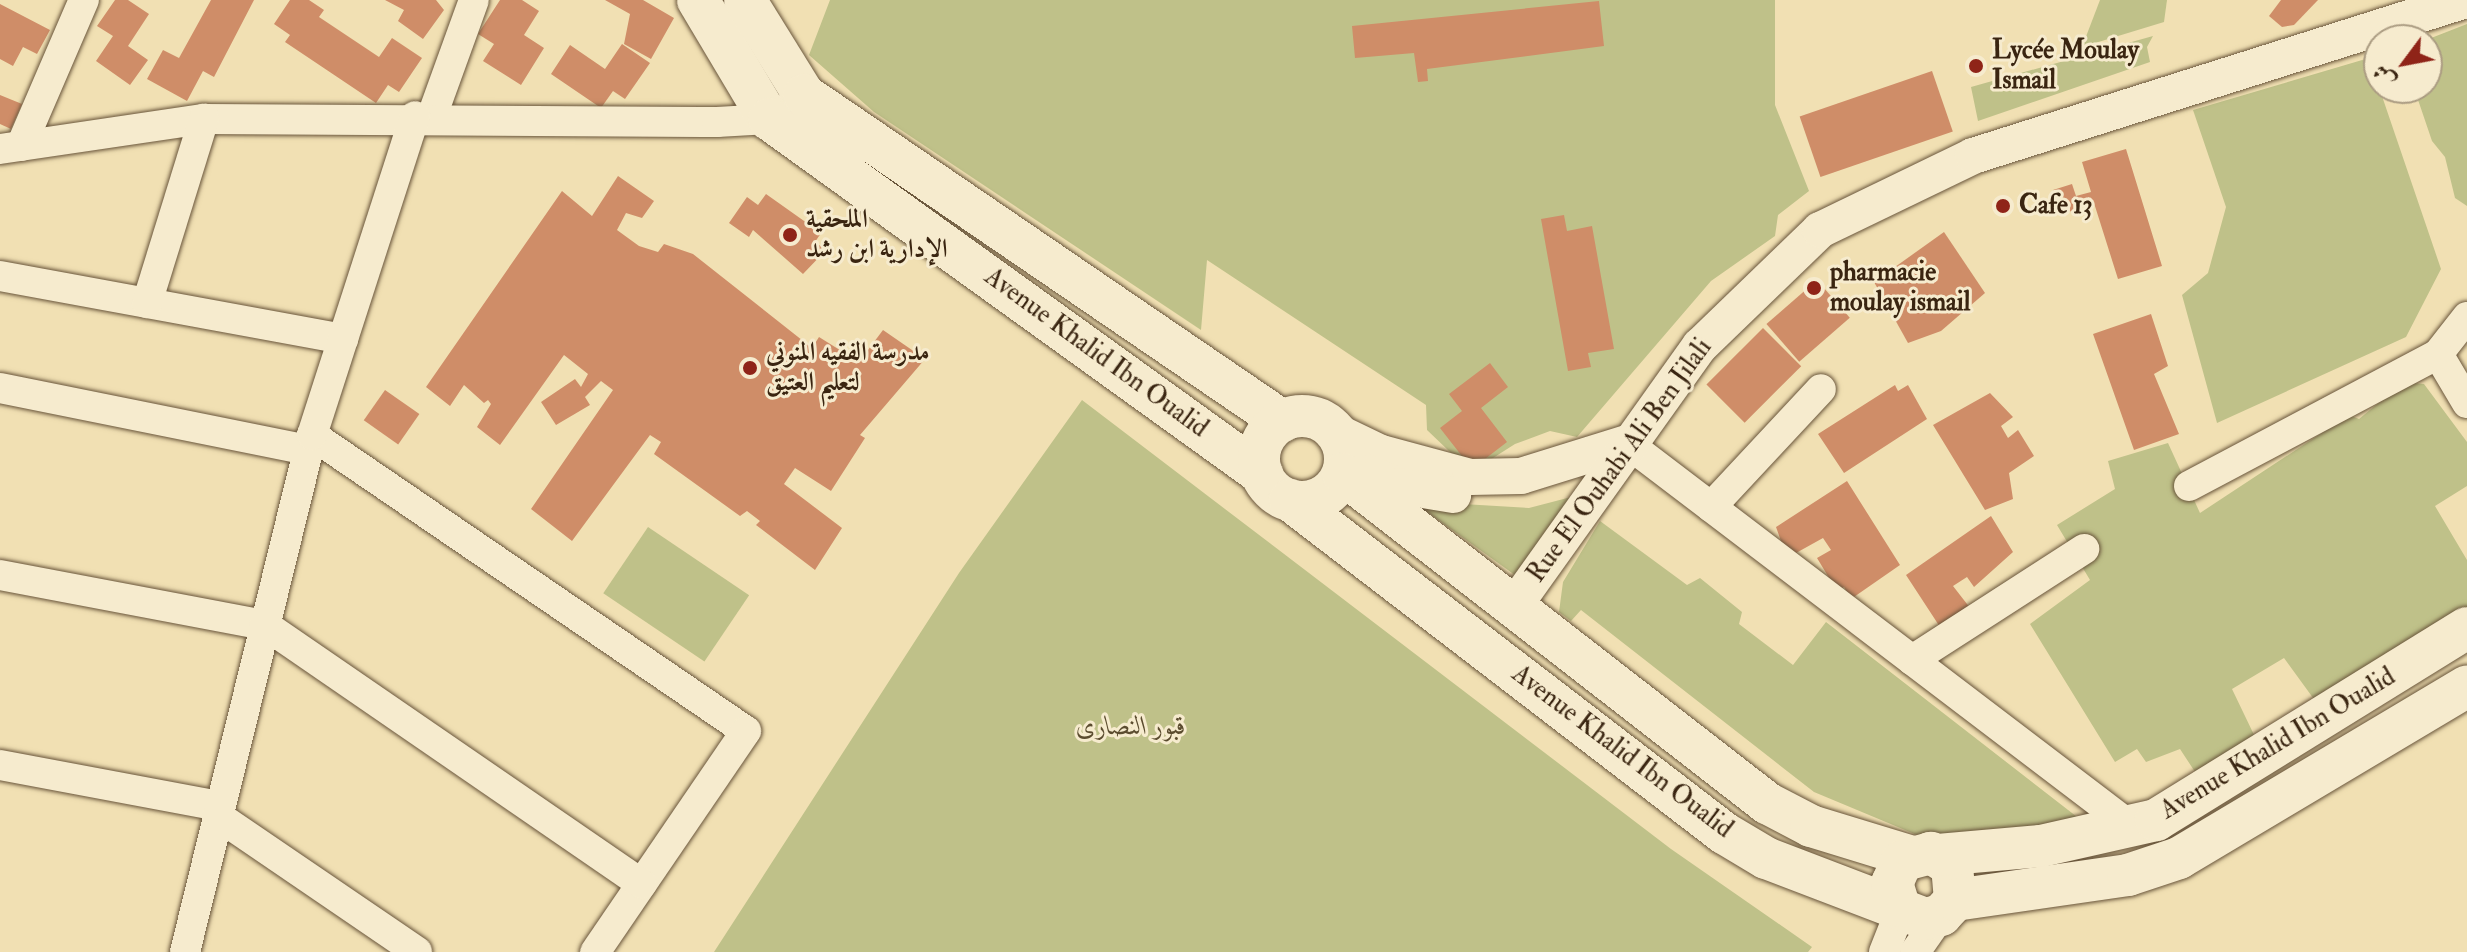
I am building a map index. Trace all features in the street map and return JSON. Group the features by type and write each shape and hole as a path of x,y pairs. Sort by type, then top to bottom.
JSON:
{"main road":[{"name":"Avenue Khalid Ibn Oualid","path":"698,0 769,119 1276,487 1724,833 1805,876 1924,907 2128,875 2179,858 2467,686"},
{"name":"Avenue Khalid Ibn Oualid","path":"745,0 804,95 1282,421"},
{"path":"1309,417 1340,455 1316,500 1276,487 1265,438 1282,421 1309,417"},
{"name":"Avenue Khalid Ibn Oualid","path":"1340,455 1515,605 1767,803 1811,826 1923,856 2041,846 2133,828 2214,789 2467,628"},
{"path":"1923,856 1956,874 1924,907 1893,875 1923,856"}],"street":[{"path":"11,148 84,0"},
{"path":"185,952 310,443 343,339 423,116 474,0"},
{"name":"Rue El Ouhabi Ali Ben Jilali","path":"1515,605 1620,453 1700,346 1830,224 1973,156 2466,0"},
{"path":"11,148 204,119 423,116 769,119 804,95"},
{"path":"147,303 204,119"},
{"path":"0,276 343,339"},
{"path":"2189,486 2438,354 2467,317"},
{"path":"2438,354 2467,403"},
{"path":"0,388 310,443 746,731 595,952"},
{"path":"1711,507 1821,389"},
{"path":"1340,455 1399,486 1494,499 1540,495 1620,453 1711,507 2133,828"},
{"path":"1912,660 2084,549"},
{"path":"0,575 265,625 642,884"},
{"path":"0,765 219,811 417,952"},
{"path":"1884,952 1924,907"},
{"path":"1915,952 1924,907"}],"green space":[{"path":"830,0 1775,0 1775,105 1809,191 1778,215 1775,236 1711,281 1577,437 1550,431 1515,444 1471,472 1427,430 1426,405 1207,260 1201,330 874,112 809,55"},
{"path":"2100,0 2167,0 2164,22 2082,47"},
{"path":"2467,24 2467,206 2455,198 2445,157 2432,141 2419,104 2443,104 2443,33"},
{"path":"2153,36 2147,47 2150,62 1978,121 1971,87"},
{"path":"2363,60 2363,104 2385,104 2441,269 2406,337 2217,423 2182,295 2208,273 2226,207 2193,110"},
{"path":"2404,382 2424,384 2467,442 2467,486 2435,506 2467,560 2467,623 2316,702 2284,658 2232,689 2256,739 2199,778 2180,749 2146,762 2137,749 2115,762 2030,624 2090,580 2057,525 2115,489 2108,461 2168,443 2200,513 2349,415 2359,419"},
{"name":"قبور النصارى","path":"1082,400 1671,849 1812,947 1808,952 714,952 959,573"},
{"path":"1575,496 1519,578 1412,501 1529,508"},
{"path":"1600,521 1687,585 1700,578 1742,612 1739,624 1793,665 1826,622 2081,820 1946,838 1917,835 1814,792 1581,610 1571,621 1559,612 1563,582"},
{"path":"648,527 749,595 704,662 603,593"}],"building":[{"path":"115,0 128,0 149,14 128,46 148,60 130,85 96,61 113,36 97,26"},
{"path":"211,0 254,0 214,77 203,71 187,101 147,79 163,50 179,58"},
{"path":"290,0 309,0 324,10 319,17 379,57 392,38 422,58 399,92 388,85 376,103 285,42 290,35 274,24"},
{"path":"385,0 436,0 444,10 423,39 398,21 404,10"},
{"path":"500,0 522,0 539,11 524,35 544,48 521,85 483,61 494,44 478,34"},
{"path":"605,0 643,0 674,18 651,59 624,44 630,14"},
{"path":"2281,0 2318,0 2294,25 2282,27 2269,16"},
{"path":"1599,1 1604,46 1427,69 1428,81 1418,82 1414,53 1355,58 1352,26"},
{"path":"0,4 50,30 37,54 23,47 13,66 0,59"},
{"path":"622,44 650,63 625,99 613,91 601,108 551,74 570,45 605,69"},
{"path":"1932,71 1953,132 1820,177 1800,117"},
{"path":"0,95 22,104 11,129 0,124"},
{"path":"2126,149 2162,266 2118,279 2094,203 2060,215 2053,190 2072,184 2076,196 2091,192 2082,162"},
{"name":"مدرسة الفقيه المنوني لتعليم العتيق","path":"618,176 654,201 642,218 626,213 617,230 639,246 658,252 664,244 693,254 812,348 819,337 859,362 883,330 925,359 860,435 865,438 831,491 795,468 784,484 842,528 815,570 756,525 760,521 747,511 740,516 654,454 661,442 650,435 572,541 531,509 613,390 601,381 585,397 590,405 556,425 541,402 575,379 581,387 588,374 564,355 500,445 477,427 491,404 488,400 484,403 464,385 450,406 426,387 562,191 592,216"},
{"name":"الملحقية الإدارية ابن رشد","path":"766,194 821,233 815,242 826,250 803,274 753,230 749,237 729,223 747,197 758,205"},
{"path":"1564,215 1567,231 1592,226 1614,349 1588,353 1591,367 1568,371 1541,219"},
{"path":"1944,232 1985,293 1941,331 1908,343 1874,282"},
{"path":"1817,280 1850,318 1799,362 1766,324"},
{"path":"2151,314 2168,366 2154,374 2179,434 2134,450 2093,334"},
{"path":"1763,328 1801,366 1745,423 1706,385"},
{"path":"1490,363 1508,387 1481,408 1507,442 1472,469 1440,428 1462,411 1449,394"},
{"path":"1895,385 1898,391 1908,385 1927,419 1844,473 1818,434"},
{"path":"385,390 419,414 398,444 364,420"},
{"path":"1990,393 2013,417 2001,426 2008,438 2018,430 2034,456 2009,473 2013,499 1985,510 1933,425"},
{"path":"1847,481 1900,565 1851,599 1844,587 1837,591 1817,558 1831,550 1823,538 1787,558 1776,527"},
{"path":"1991,516 2013,552 1974,587 1967,577 1953,586 1974,613 1940,627 1906,575"}],"place":[{"name":"Lycée Moulay Ismail","path":"1976,66"},
{"name":"Cafe 13","path":"2003,206"},
{"name":"الملحقية الإدارية ابن رشد","path":"790,235"},
{"name":"pharmacie moulay ismail","path":"1814,288"},
{"name":"مدرسة الفقيه المنوني لتعليم العتيق","path":"750,368"}]}
